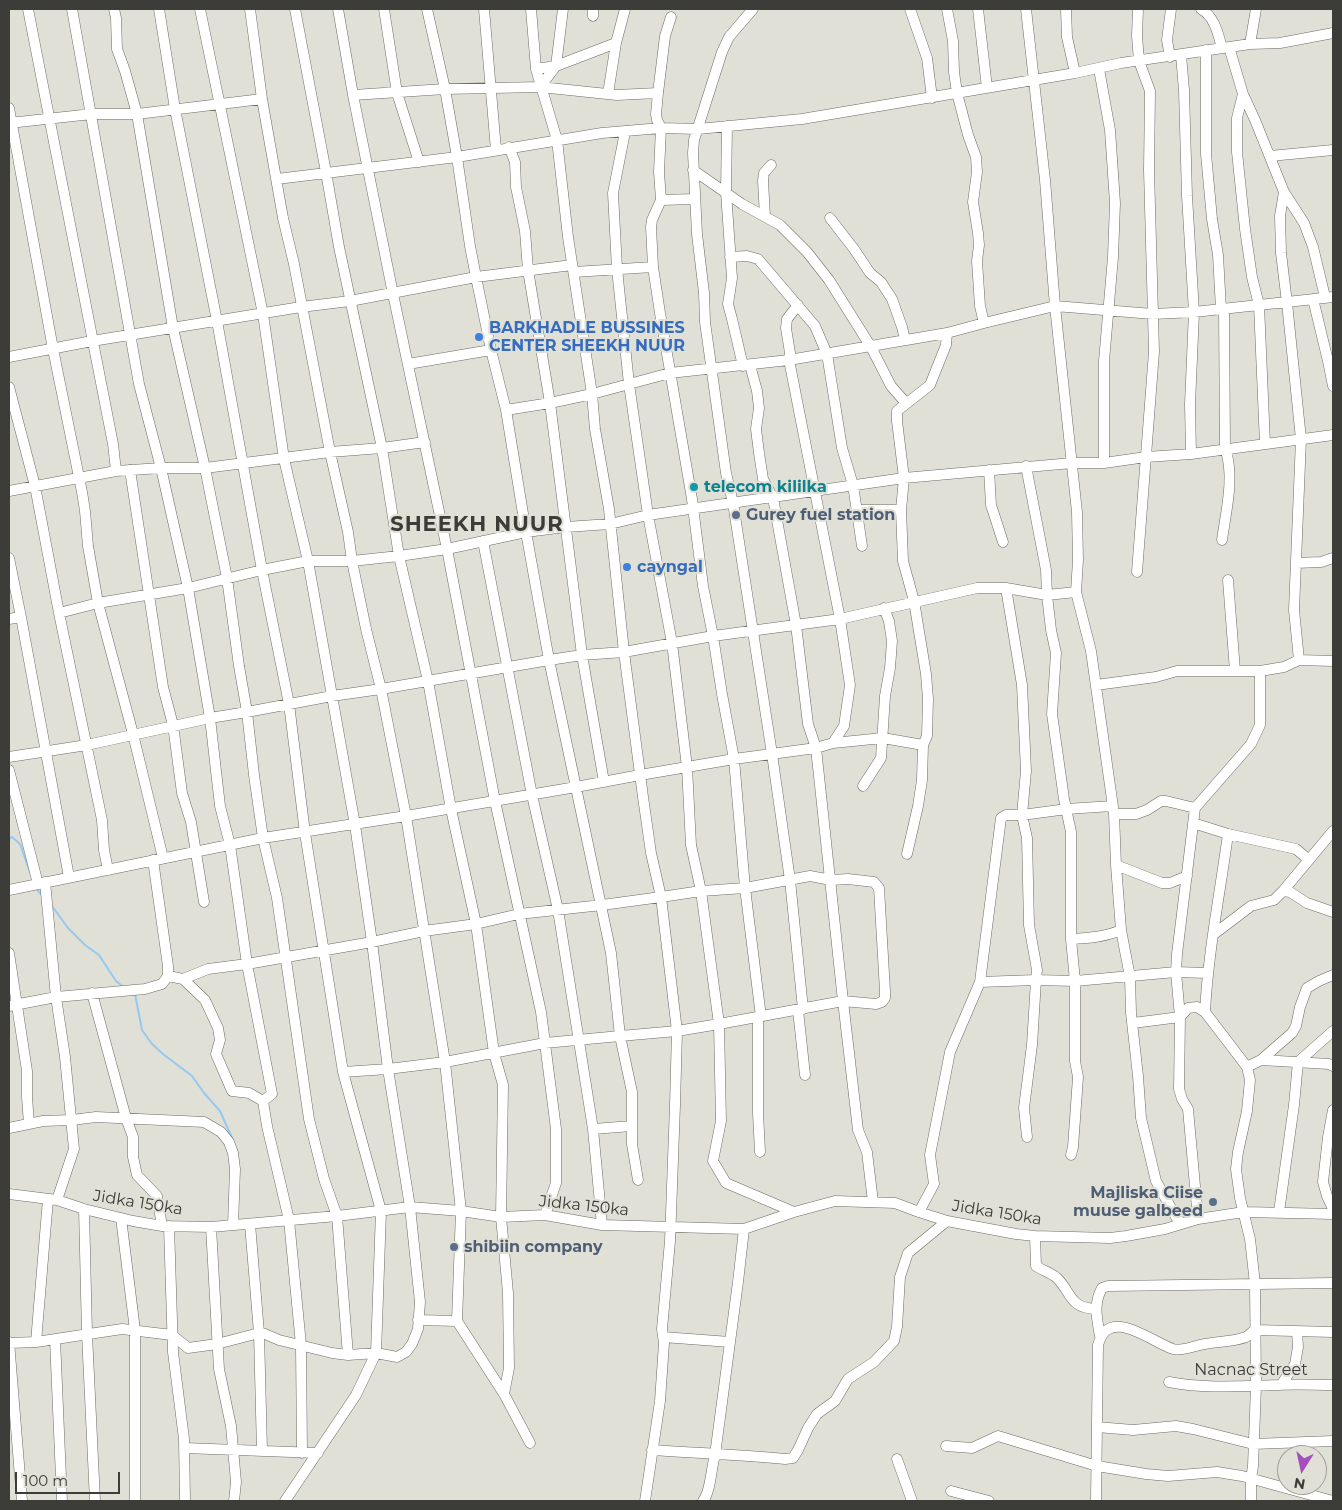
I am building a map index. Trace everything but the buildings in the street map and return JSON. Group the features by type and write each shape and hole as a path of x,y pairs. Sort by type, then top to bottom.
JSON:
{"street":[{"path":"28,9 116,471"},
{"path":"72,9 139,384 161,468 188,588 210,718 220,806 230,845 247,964 272,1094 263,1101"},
{"path":"114,9 117,49 137,114 173,328 205,468 226,578 247,712 254,775 286,958 310,1119 324,1179 337,1216 348,1355"},
{"path":"159,9 175,109 218,321 242,463 289,704 304,833 343,1072 381,1211 376,1354 356,1395 285,1501"},
{"path":"22,1501 9,1343 55,1340 122,1329 172,1335 188,1348 217,1344 259,1333 332,1353 348,1355 376,1354 397,1357 406,1352 412,1344 418,1329 420,1302 410,1207 388,1069 355,824 308,561 284,459 263,314 200,9"},
{"path":"250,9 262,99 301,307 406,816 445,1062 461,1211 457,1322 504,1394 530,1443"},
{"path":"295,9 339,246 382,448 399,556 428,681 451,808 476,924 494,1053 503,1085 501,1217 508,1293 509,1368 504,1394"},
{"path":"338,9 353,95 447,549 495,801 541,1012 556,1129 556,1183 545,1215"},
{"path":"384,9 397,92 419,162"},
{"path":"426,9 445,89 476,277 506,410 549,660 611,953 620,1036 632,1092 632,1144 638,1180"},
{"path":"484,9 496,150"},
{"path":"531,9 536,69 557,140 573,269 592,394 595,429 610,524 640,775 651,853 662,897 677,1031 670,1227 660,1401 645,1501"},
{"path":"540,87 556,66 563,9"},
{"path":"608,94 616,43 625,9"},
{"path":"753,9 726,43 694,140 694,199 711,369 726,473 733,503 754,631 790,880 805,1075"},
{"path":"910,9 926,58 932,98"},
{"path":"947,9 957,93 976,157 977,172 974,202 979,245 977,262 980,306 984,323"},
{"path":"978,9 987,88"},
{"path":"1026,9 1077,512 1078,560 1076,592 1091,651 1113,810 1121,930 1130,977 1131,1013 1141,1118 1156,1181 1181,1223"},
{"path":"1066,9 1067,37 1076,73"},
{"path":"1136,572 1154,352 1148,127 1150,91 1139,61 1137,36 1138,9"},
{"path":"1171,9 1167,40 1175,56 1184,90 1187,196 1194,312 1190,404 1191,454"},
{"path":"1250,44 1256,9"},
{"path":"506,410 592,394 670,373 828,354 947,332 1055,306 1153,314 1194,312 1329,297 1304,223 1284,192 1226,48 1206,10"},
{"path":"671,17 666,36 656,114 661,128 660,200 651,227 653,268 693,509 703,586 734,759 745,888 760,1017 758,1113 760,1152"},
{"path":"277,179 419,162 602,134 661,128 698,128 802,120 1206,50 1250,44 1280,43 1333,33"},
{"path":"536,69 556,66 616,43"},
{"path":"1206,50 1206,154 1223,309 1224,448 1228,459 1230,480 1222,540"},
{"path":"1099,69 1110,130 1115,203 1113,257 1104,361 1104,462"},
{"path":"353,95 445,89 540,87 616,95 658,93"},
{"path":"1243,94 1238,118 1237,152 1252,277 1259,305 1265,444"},
{"path":"10,123 92,114 137,114 262,99"},
{"path":"9,108 10,123 79,477 98,603 133,734 158,859 168,966 168,976 162,984 145,988 56,996 13,1006"},
{"path":"728,126 726,192 732,278 728,304 746,365 757,391 759,408 756,429 759,453 764,479 773,498 796,625 808,724 816,748 858,1130 867,1152 873,1202"},
{"path":"624,132 613,193 617,269 629,384 648,515 672,644 687,767 691,845 701,891 719,1024 722,1121 713,1161 726,1183 794,1212"},
{"path":"509,147 515,162 516,187 525,231 528,270 550,403 582,655 604,782"},
{"path":"1270,156 1333,150"},
{"path":"765,216 763,181 764,173 771,165"},
{"path":"693,170 742,204 780,225 807,252 829,280 871,346 891,386 906,403"},
{"path":"1284,192 1280,216 1281,253 1301,439 1294,610 1300,660"},
{"path":"660,200 694,199"},
{"path":"830,218 870,273 888,293 902,326 905,340"},
{"path":"730,257 747,256 758,259 815,326 828,354 842,448 853,485 862,546"},
{"path":"9,357 92,341 393,294 476,277 528,270 653,268"},
{"path":"1313,299 1333,386"},
{"path":"798,305 787,319 789,360 840,619 850,685 844,726 834,743"},
{"path":"907,854 922,780 923,745 927,736 928,700 926,674 914,601 903,561 900,510 904,478 897,410 930,385 946,345 947,332"},
{"path":"408,364 491,350"},
{"path":"9,387 35,486 102,820 104,850 108,870"},
{"path":"59,612 98,603 188,588 308,561 352,561 399,556 447,549 526,532 566,526 610,524 648,515 853,485 1026,466 1072,462 1104,462 1146,456 1191,454 1224,448 1333,435"},
{"path":"9,491 116,471 205,468 425,442"},
{"path":"1026,466 1046,570 1051,630 1056,653 1052,714 1064,799 1071,832 1075,1061 1078,1077 1073,1147 1070,1156"},
{"path":"130,470 162,687 173,725 182,793 191,822 204,902"},
{"path":"989,470 991,505 1003,542"},
{"path":"857,510 900,510"},
{"path":"483,541 532,795 558,910 593,1129 602,1225"},
{"path":"9,558 22,618 69,878"},
{"path":"1296,563 1321,562 1333,558"},
{"path":"1228,580 1235,671"},
{"path":"9,757 87,745 173,725 332,696 549,660 624,652 713,636 840,619 977,588 1006,588 1047,595 1076,592"},
{"path":"1006,588 1022,685 1026,770 1022,815 1027,838 1029,916 1037,970 1032,1045 1024,1108 1027,1137"},
{"path":"863,786 881,758 885,696 892,640 889,621 884,608"},
{"path":"9,619 22,618"},
{"path":"1096,685 1156,677 1177,671 1260,671 1284,667 1300,660 1333,661"},
{"path":"1198,1219 1188,1109 1178,1089 1180,1017 1176,972 1177,954 1195,808 1251,744 1260,725 1260,671"},
{"path":"9,890 264,838 576,788 734,759 816,748 834,743 883,738 923,745"},
{"path":"9,770 41,883 66,1057 74,1149 53,1199 36,1342"},
{"path":"919,1212 934,1184 930,1155 950,1052 980,982 1001,818 1006,814 1022,815 1067,809 1113,810 1136,814 1147,810 1161,801 1195,808"},
{"path":"1193,824 1296,849 1309,860"},
{"path":"1214,934 1251,906 1274,900 1283,892 1333,831"},
{"path":"1206,1012 1208,973 1228,834"},
{"path":"1116,865 1162,883 1170,884 1187,876"},
{"path":"183,979 208,969 286,958 424,931 476,924 519,914 602,906 701,891 745,888 810,876 831,880 869,881 874,882 879,888 885,998 882,1002 876,1004 843,1001 677,1031 545,1043 445,1062 343,1072"},
{"path":"1283,892 1290,892 1307,903 1333,912"},
{"path":"1072,939 1096,937 1121,930"},
{"path":"9,952 13,1006 27,1071 29,1124"},
{"path":"980,982 1075,981 1176,972 1208,973"},
{"path":"1247,1066 1261,1060 1292,1032 1296,1026 1307,988 1333,975"},
{"path":"168,976 183,979 205,1000 218,1028 220,1040 216,1054 232,1091 250,1093 263,1101 289,1220 301,1345 302,1453"},
{"path":"92,993 126,1118 133,1137 133,1156 137,1175 156,1196 166,1226 173,1352 184,1448 185,1501"},
{"path":"1133,1023 1180,1017 1188,1008 1197,1007 1206,1012 1247,1066 1250,1080 1247,1111 1236,1169 1240,1198 1250,1239 1255,1284 1256,1386 1253,1466 1250,1479 1251,1501"},
{"path":"1280,1212 1298,1062 1333,1031"},
{"path":"1261,1060 1329,1064 1333,1066"},
{"path":"1333,1110 1323,1182 1333,1209"},
{"path":"9,1128 43,1121 96,1117 204,1122 221,1132 229,1142 233,1153 235,1169 232,1225"},
{"path":"593,1129 632,1126"},
{"name":"Jidka 150ka","path":"9,1194 53,1199 121,1218 166,1226 211,1227 337,1216 410,1207 461,1211 501,1217 545,1215 602,1225 744,1228 835,1201 895,1203 947,1221 1016,1234 1110,1238 1166,1229 1198,1219 1244,1212 1333,1214"},
{"path":"84,1209 87,1334 95,1501"},
{"path":"121,1218 135,1330 135,1501"},
{"path":"652,1450 793,1458 817,1414 835,1401 848,1379 874,1362 894,1341 897,1327 900,1277 908,1253 947,1221"},
{"path":"250,1224 259,1333 262,1451"},
{"path":"211,1227 219,1369 231,1426 236,1482 234,1501"},
{"path":"703,1501 709,1492 709,1480 715,1454 744,1228"},
{"path":"1034,1236 1036,1266 1056,1277 1073,1300 1084,1308 1096,1309"},
{"path":"1096,1501 1098,1345 1100,1336 1096,1309 1098,1295 1102,1288 1108,1286 1333,1283"},
{"path":"418,1320 457,1322"},
{"path":"1100,1336 1111,1328 1122,1326 1174,1349 1184,1350 1206,1343 1247,1337 1255,1330 1333,1332"},
{"path":"1281,1384 1295,1364 1298,1347 1297,1332"},
{"path":"663,1337 730,1342"},
{"path":"55,1340 62,1501"},
{"name":"Nacnac Street","path":"1168,1382 1186,1385 1333,1385"},
{"path":"1097,1428 1133,1430 1176,1426 1253,1444 1333,1440"},
{"path":"946,1446 972,1448 998,1436 1096,1466 1161,1475 1217,1472 1333,1501"},
{"path":"184,1448 318,1453"},
{"path":"897,1459 912,1501"},
{"path":"951,1491 990,1501"}],"waterway":[{"path":"9,839 12,837 20,844 30,872"},
{"path":"35,888 42,895"},
{"path":"52,906 68,928 85,945 99,955 116,981 122,986"},
{"path":"135,994 142,1030 152,1044 192,1076 220,1111 233,1140"}],"place":[{"name":"BARKHADLE BUSSINES CENTER SHEEKH NUUR","path":"479,337"},
{"name":"telecom kililka","path":"694,487"},
{"name":"Gurey fuel station","path":"736,515"},
{"name":"cayngal","path":"627,567"},
{"name":"Majliska Ciise muuse galbeed","path":"1213,1202"},
{"name":"shibiin company","path":"454,1247"}],"district":[{"name":"SHEEKH NUUR","path":"477,525"}]}
